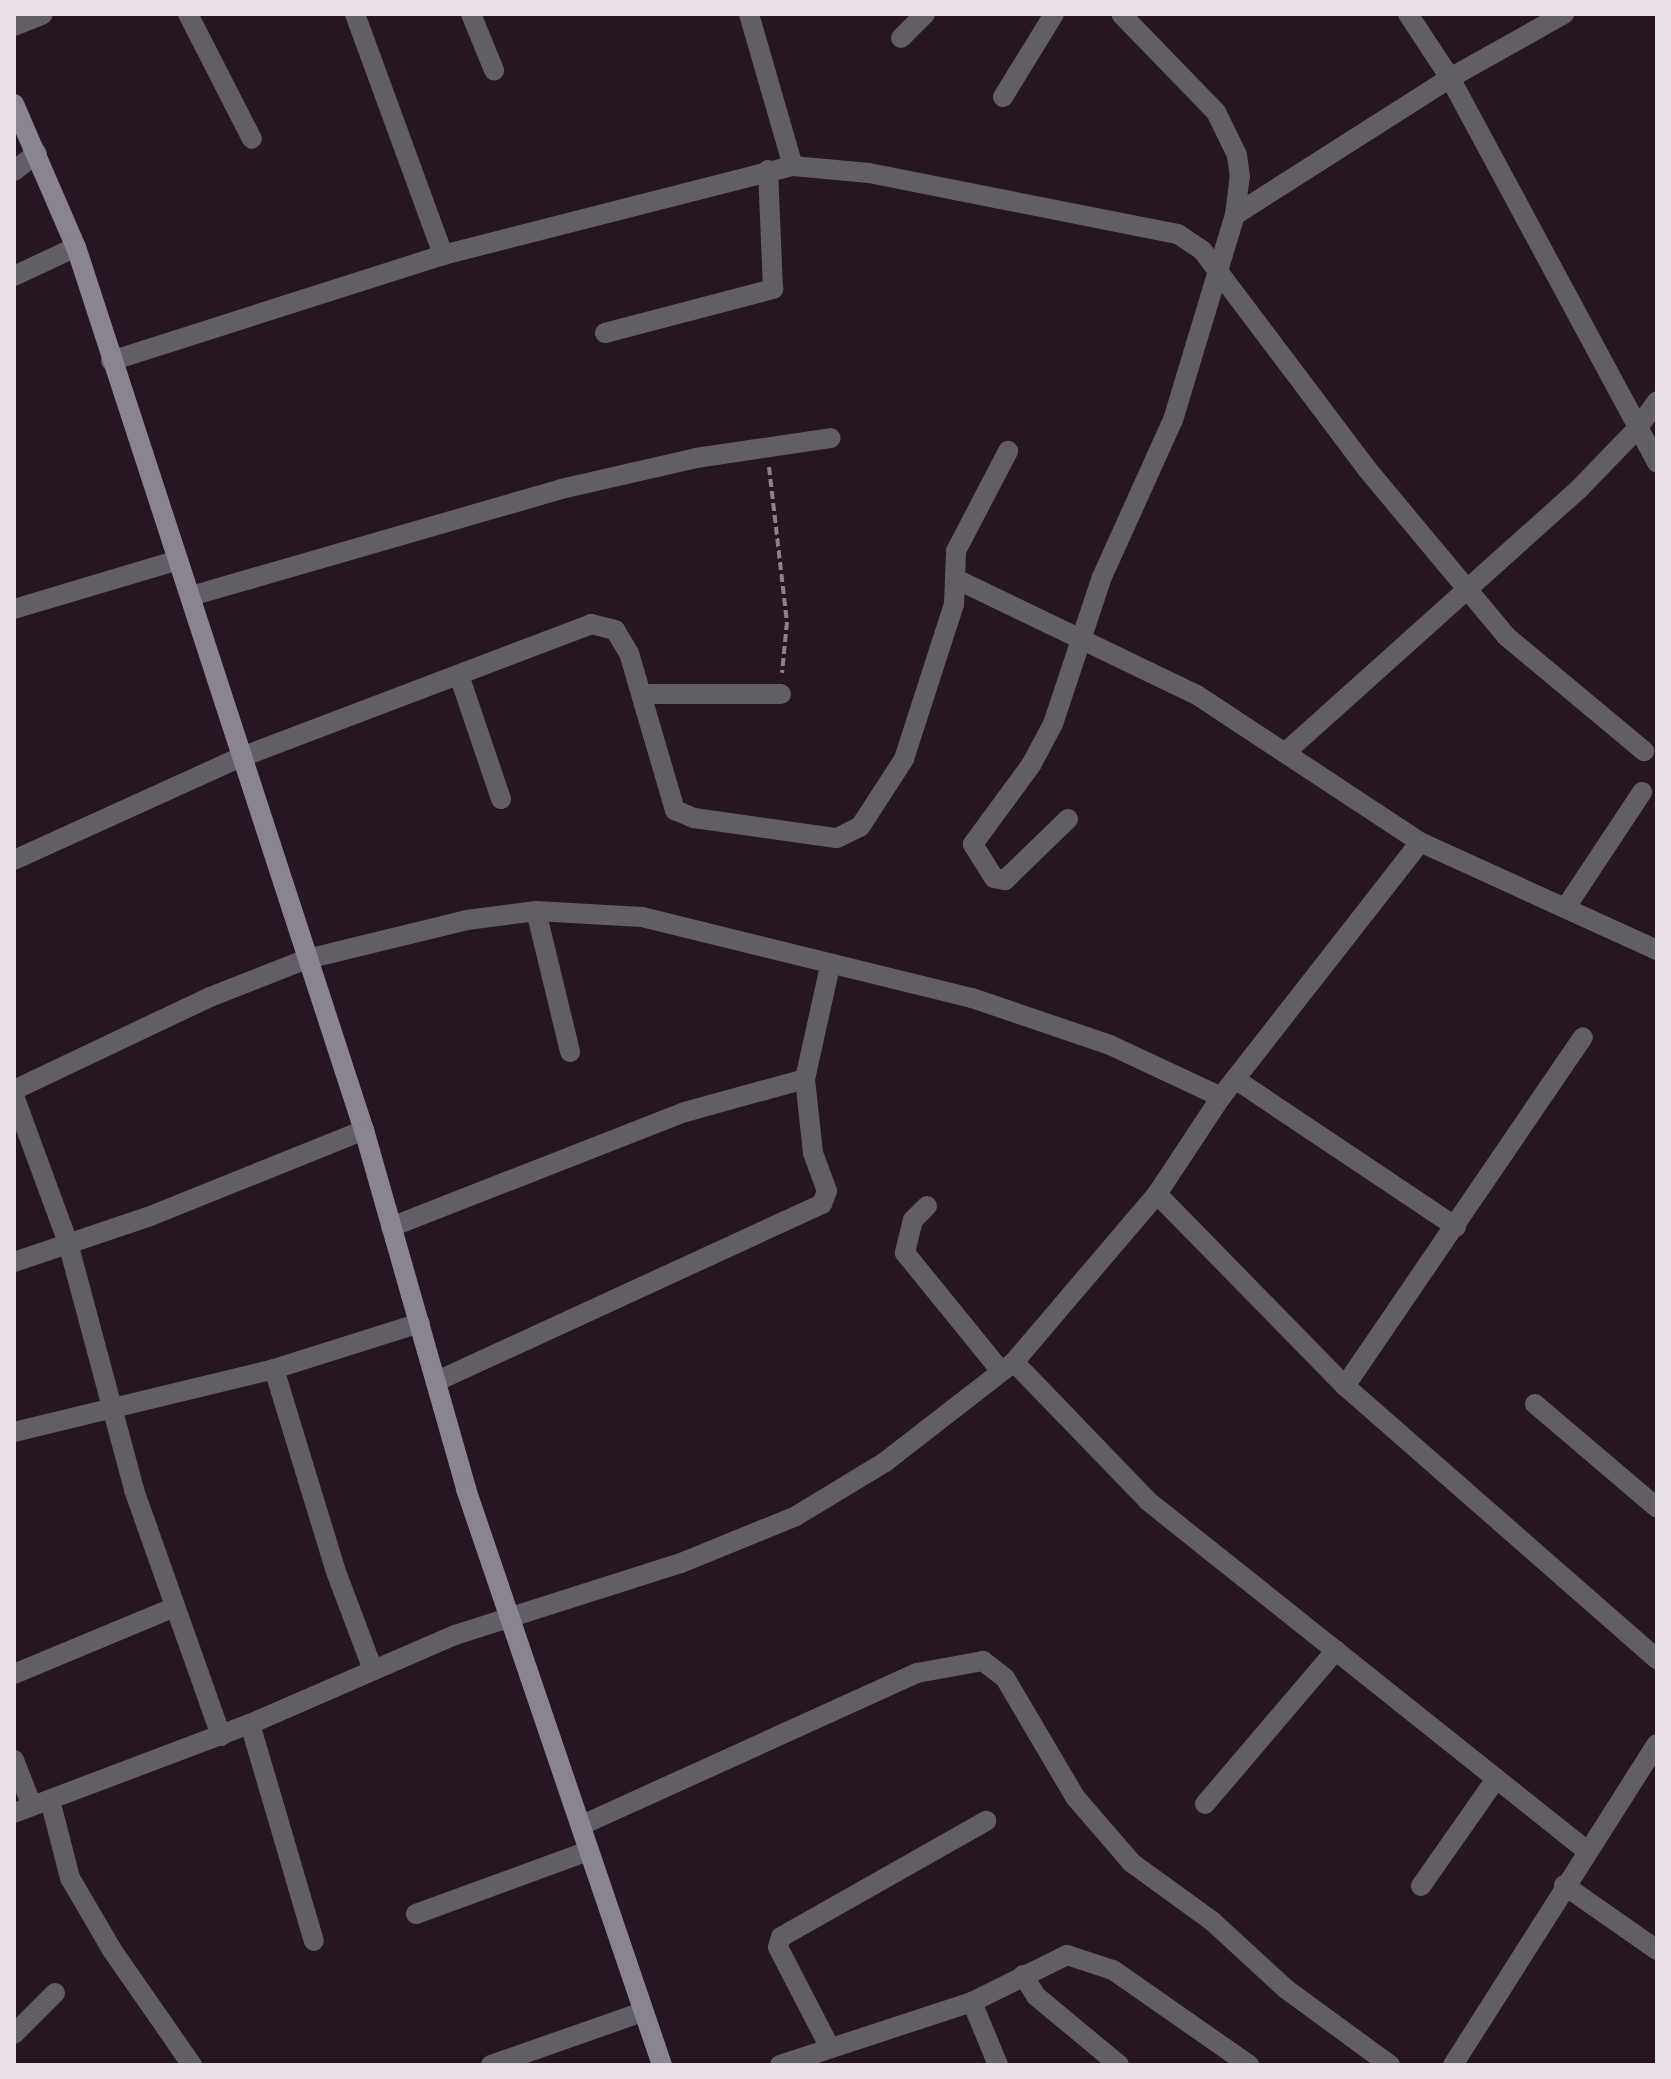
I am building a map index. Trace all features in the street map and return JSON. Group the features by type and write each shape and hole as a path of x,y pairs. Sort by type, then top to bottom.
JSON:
{"street":[{"path":"14,26 43,14"},
{"path":"188,14 252,139"},
{"path":"355,14 443,255"},
{"path":"471,14 494,70"},
{"path":"749,14 793,166"},
{"path":"901,38 925,14"},
{"path":"1003,97 1054,14"},
{"path":"1068,819 1005,880 994,878 973,844 1031,765 1053,724 1082,635 1173,420 1215,270 1235,215 1237,155 1216,112 1121,14"},
{"path":"1408,14 1450,78 1627,400 1637,429 1657,463"},
{"path":"1235,215 1450,78 1564,14"},
{"path":"14,104 76,247 111,361 191,596 239,758 364,1130 438,1381 466,1489 662,2065"},
{"path":"14,171 37,153"},
{"path":"111,361 443,255 793,166 869,173 1178,234 1202,250 1367,469 1524,652 1644,751"},
{"path":"605,333 770,292 774,283 768,170"},
{"path":"14,276 76,247"},
{"path":"1287,751 1468,589 1637,429 1657,401"},
{"path":"191,596 561,489 696,458 831,438"},
{"path":"14,860 239,758 459,675 577,626 606,624 629,653 645,694 667,795 675,810 694,818 837,838 860,827 904,759 958,580 956,551 1008,451"},
{"path":"14,609 178,560"},
{"path":"958,580 1082,635 1197,695 1287,751 1420,842 1657,950"},
{"path":"459,675 501,799"},
{"path":"645,694 781,694"},
{"path":"1566,907 1642,792"},
{"path":"32,1806 221,1736 509,1615 681,1563 796,1516 885,1462 1008,1367 1157,1194 1221,1097 1420,842"},
{"path":"536,911 570,1052"},
{"path":"221,1736 110,1407 68,1243 14,1093 210,997 307,959 467,920 536,911 642,917 830,966 972,998 1110,1045 1221,1097"},
{"path":"438,1381 822,1204 827,1191 810,1139 805,1079 830,966"},
{"path":"1345,1386 1583,1037"},
{"path":"391,1227 685,1112 805,1079"},
{"path":"1235,1079 1456,1227"},
{"path":"14,1262 148,1217 364,1130"},
{"path":"1157,1194 1345,1386 1657,1659"},
{"path":"927,1206 913,1220 905,1253 1008,1367 1148,1501 1587,1851"},
{"path":"14,1432 274,1369 420,1323"},
{"path":"274,1369 335,1569 373,1670"},
{"path":"1535,1404 1657,1508"},
{"path":"14,1674 175,1607"},
{"path":"1205,1804 1336,1650"},
{"path":"582,1825 917,1673 983,1661 1005,1678 1075,1797 1132,1863 1212,1921 1286,1989 1390,2065"},
{"path":"250,1724 314,1941"},
{"path":"1453,2065 1564,1885 1657,1744"},
{"path":"14,1760 32,1806 112,1950 192,2065"},
{"path":"1421,1886 1496,1779"},
{"path":"829,2046 778,1947 781,1937 986,1821"},
{"path":"416,1914 588,1851"},
{"path":"1564,1885 1657,1950"},
{"path":"780,2065 829,2046 972,2002 1067,1955 1089,1958 1249,2065"},
{"path":"1023,1975 1036,1996 1119,2065"},
{"path":"14,2034 55,1993"},
{"path":"972,2002 998,2065"},
{"path":"491,2065 642,2012"}],"path":[{"path":"766,449 787,622 781,694"}]}
